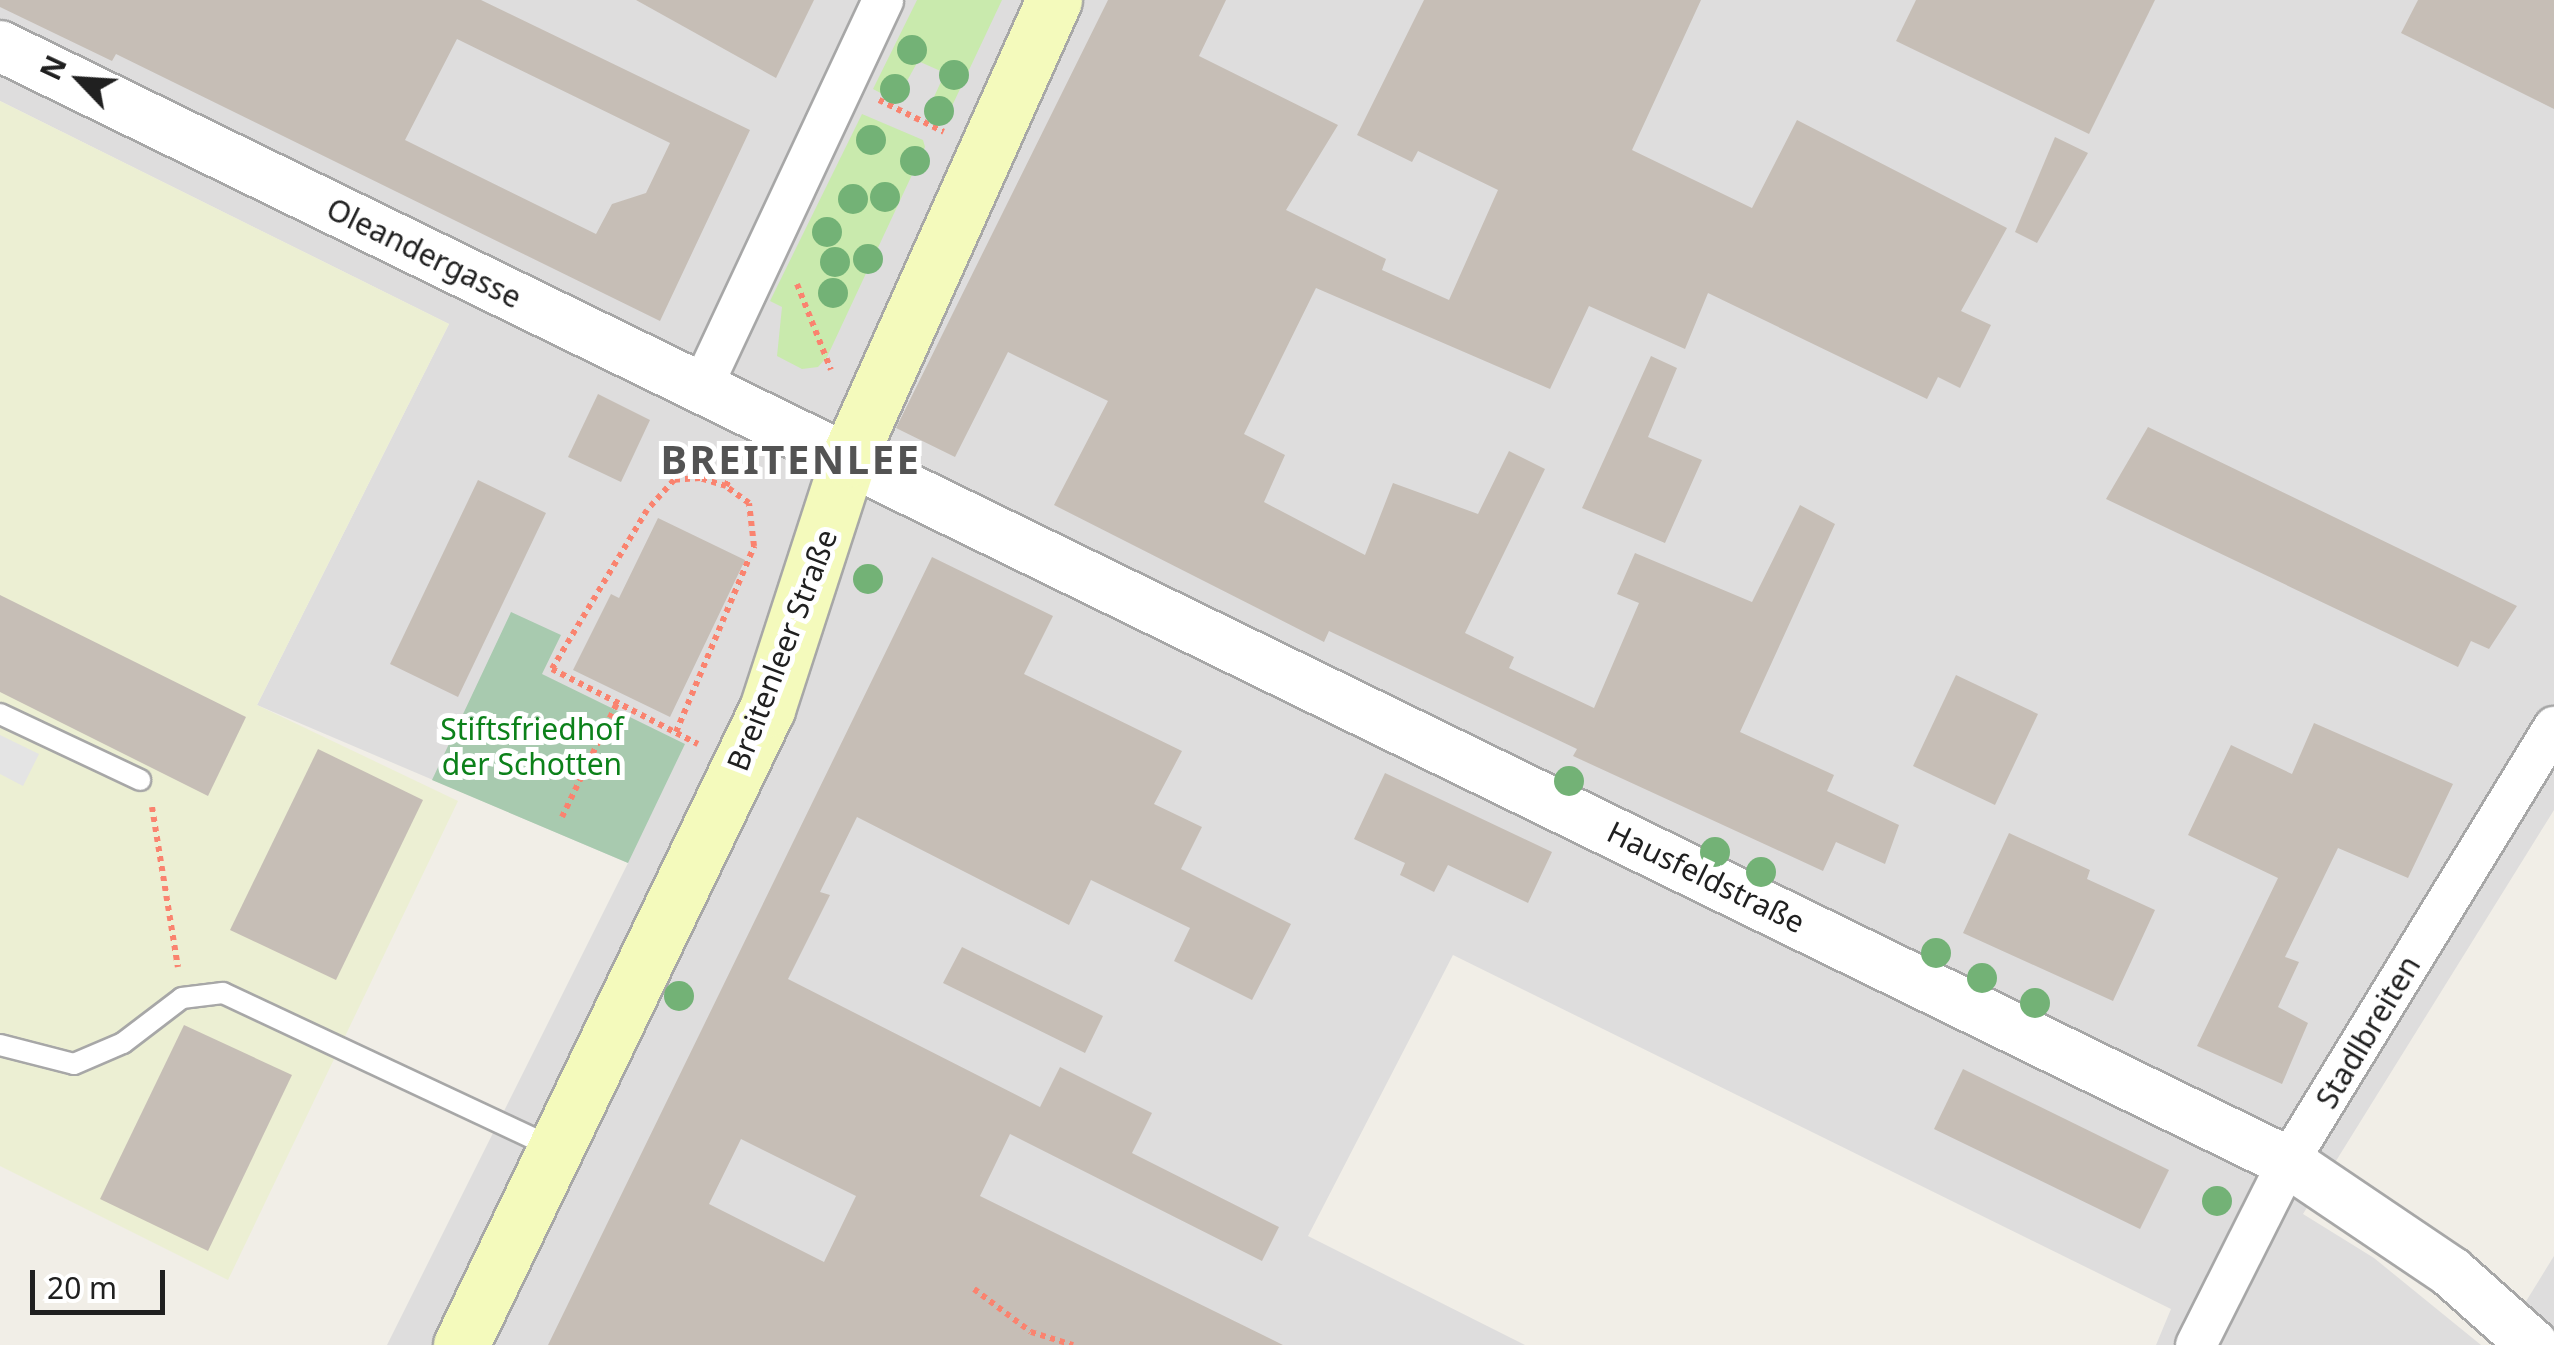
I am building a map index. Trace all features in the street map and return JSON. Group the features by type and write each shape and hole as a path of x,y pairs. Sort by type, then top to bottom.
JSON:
{"main road":[{"name":"Breitenleer Straße","path":"461,1345 767,709 848,459 1054,0"}],"street":[{"path":"702,388 883,0"},
{"name":"Oleandergasse","path":"0,46 848,459"},
{"name":"Hausfeldstraße","path":"848,459 2288,1162 2451,1272 2533,1345"},
{"name":"Stadlbreiten","path":"2196,1345 2288,1162 2554,727"}],"lane":[{"path":"0,714 140,780"},
{"path":"0,1045 74,1064 122,1043 182,998 223,993 556,1149"}],"path":[{"path":"842,82 985,152"},
{"path":"792,272 832,374"},
{"path":"726,486 738,457"},
{"path":"676,732 754,546 748,504 726,486 700,478 674,480 647,510 552,669 699,744"},
{"path":"562,817 616,702"},
{"path":"140,780 152,808 182,998"},
{"path":"974,1289 1031,1332 1073,1345"}],"shaded area":[{"path":"0,0 2554,0 2554,810 2303,1214 2374,1258 2481,1345 2156,1345 2171,1309 1453,955 1308,1236 1525,1345 387,1345 628,863 257,705 449,324 0,101"},
{"path":"0,735 39,754 23,786 0,774"},
{"path":"2554,1256 2554,1345 2499,1345"}],"green space":[{"path":"917,0 1002,0 944,123 930,119 928,110 945,73 918,61 896,101 873,89"},
{"path":"0,101 449,324 257,705 458,801 228,1280 0,1166"},
{"path":"862,114 923,140 925,147 827,357 818,367 802,369 777,356 782,307 770,301"},
{"name":"Stiftsfriedhof der Schotten","path":"511,612 561,635 542,674 685,744 628,863 432,780"}],"building":[{"path":"0,0 481,0 750,130 660,321 116,54 112,61 0,7","holes":["457,39 670,143 646,193 612,204 596,234 405,140"]},
{"path":"636,0 814,0 776,78"},
{"path":"1108,0 1226,0 1199,56 1338,125 1286,210 1386,259 1382,270 1449,300 1498,190 1418,151 1412,162 1357,135 1424,0 1701,0 1632,150 1752,208 1797,120 2007,228 1961,311 1991,325 1960,388 1938,377 1927,399 1708,293 1685,349 1589,306 1550,389 1316,288 1244,434 1285,455 1264,502 1365,555 1393,483 1478,514 1509,451 1545,469 1465,633 1514,657 1509,668 1594,708 1639,603 1617,594 1635,553 1752,602 1800,505 1835,524 1740,732 1834,775 1827,791 1899,825 1885,864 1836,842 1823,871 1573,756 1577,749 1329,631 1324,642 1054,505 1108,401 1008,352 955,457 896,428"},
{"path":"1916,0 2155,0 2089,134 1896,41"},
{"path":"2418,0 2554,0 2554,109 2401,33"},
{"path":"2055,137 2088,153 2037,243 2015,232"},
{"path":"1651,356 1677,368 1648,437 1702,460 1665,543 1582,508"},
{"path":"598,394 650,420 621,482 568,457"},
{"path":"2148,427 2517,606 2489,649 2471,641 2458,667 2106,499"},
{"path":"478,480 546,513 458,697 390,664"},
{"path":"658,518 745,560 670,717 573,670 611,594 619,598"},
{"path":"932,557 1053,616 1024,674 1182,751 1154,804 1202,827 1181,869 1291,924 1252,1000 1174,961 1190,928 1091,880 1069,925 857,817 820,892 830,895 788,979 1040,1107 1060,1067 1152,1113 1132,1153 1279,1227 1262,1261 1010,1134 980,1196 1283,1345 548,1345","holes":["741,1139 856,1196 824,1262 709,1204"]},
{"path":"0,595 246,717 208,796 0,692"},
{"path":"1956,675 2038,714 1995,805 1913,766"},
{"path":"2314,723 2453,784 2408,878 2338,848 2285,957 2299,962 2278,1007 2308,1023 2282,1084 2197,1046 2278,878 2188,835 2231,745 2292,774"},
{"path":"318,749 423,800 336,980 230,930"},
{"path":"1385,773 1552,852 1528,903 1448,865 1434,892 1400,875 1405,863 1354,839"},
{"path":"2009,833 2090,870 2087,879 2155,910 2113,1001 1963,933"},
{"path":"962,947 1103,1016 1085,1053 943,983"},
{"path":"184,1025 292,1075 208,1251 100,1199"},
{"path":"1963,1069 2169,1170 2140,1229 1934,1129"}],"district":[{"name":"BREITENLEE","path":"791,459"}]}
